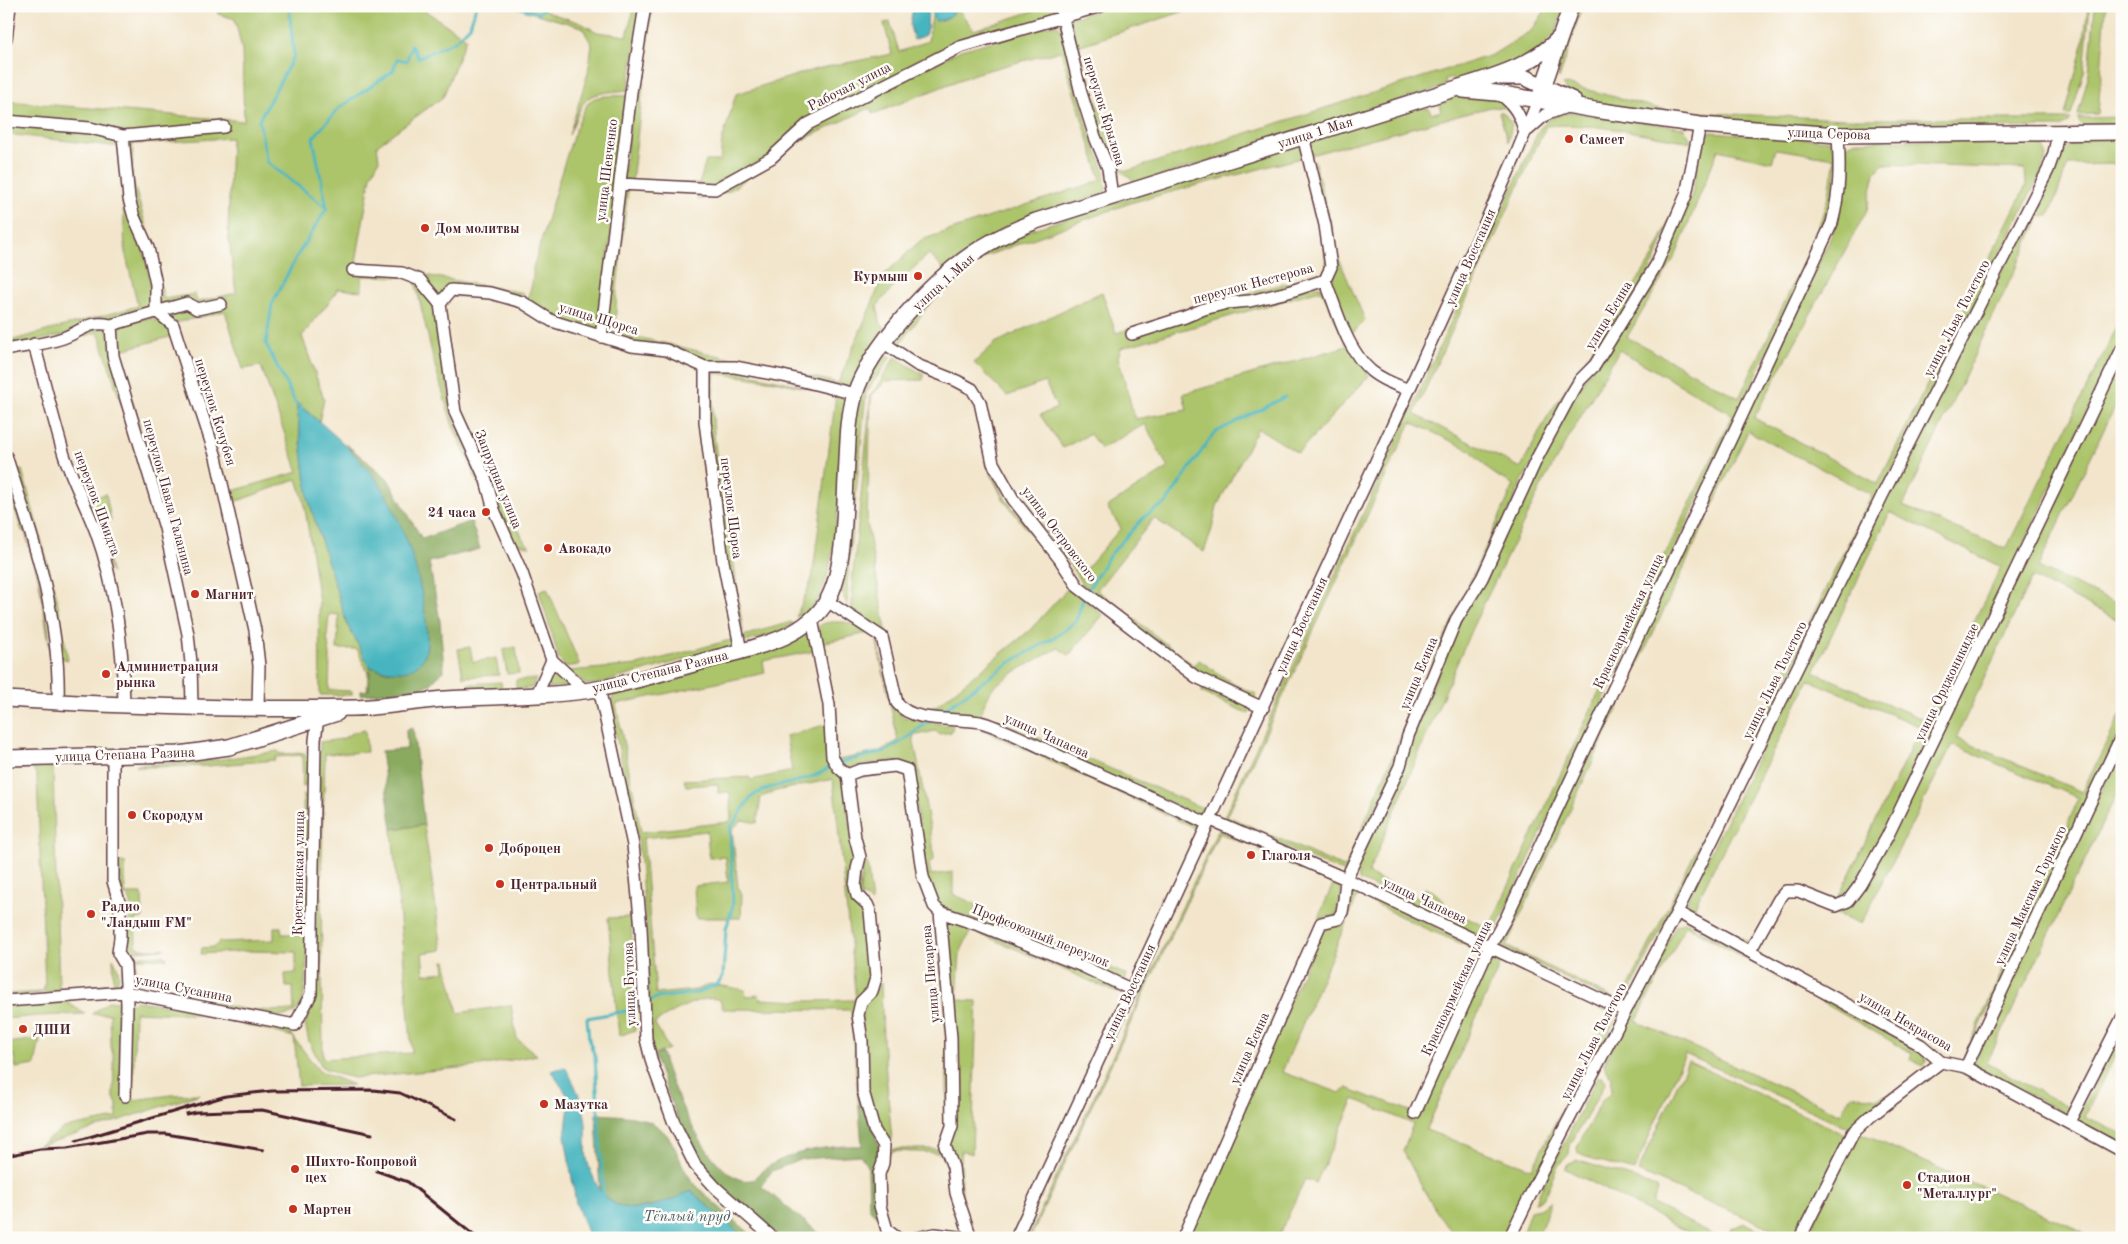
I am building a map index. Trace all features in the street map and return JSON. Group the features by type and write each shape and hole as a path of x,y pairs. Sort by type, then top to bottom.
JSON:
{"main road":[{"name":"улица Восстания","path":"1541,92 1571,6"},
{"name":"улица 1 Мая","path":"827,601 836,576 840,551 850,421 855,394 867,368 884,343 921,299 969,256 1002,235 1027,224 1452,90 1518,67 1535,59 1560,37"},
{"path":"1552,60 1555,81 1560,90 1572,103"},
{"path":"1480,80 1505,76 1524,77 1541,92"},
{"name":"улица 1 Мая","path":"1452,90 1541,92"},
{"name":"улица Серова","path":"1541,92 1595,110 1700,125 1838,135 2122,132"},
{"name":"улица Степана Разина","path":"6,758 179,754 229,747 318,718 358,708 425,700 592,689 741,651 776,640 812,619 827,601"},
{"name":"улица Степана Разина","path":"6,698 192,707 358,708"}],"street":[{"path":"6,39 10,6"},
{"name":"улица Шевченко","path":"601,337 630,92 645,6"},
{"name":"Рабочая улица","path":"620,184 715,189 771,158 808,124 960,47 1062,12 1101,6"},
{"name":"переулок Крылова","path":"1062,12 1092,128 1108,168 1112,196"},
{"path":"1497,92 1514,106 1521,118 1525,133 1545,115 1572,103"},
{"name":"улица Восстания","path":"1016,1238 1409,390 1525,133 1541,92"},
{"path":"6,121 90,128 123,136 224,127"},
{"name":"улица Есина","path":"1183,1238 1320,922 1338,919 1342,912 1346,879 1400,766 1408,736 1456,620 1482,578 1537,458 1568,400 1580,380 1595,366 1656,265 1686,195 1700,125"},
{"name":"улица Льва Толстого","path":"1510,1237 1677,912 1882,496 2048,170 2058,133"},
{"name":"Красноармейская улица","path":"1415,1113 1490,946 1510,909 1832,223 1838,197 1838,135"},
{"path":"123,136 129,199 134,217 148,248 156,284 156,311"},
{"name":"переулок Нестерова","path":"1303,136 1325,225 1331,267 1325,280 1358,355 1371,371 1387,381 1409,390"},
{"path":"353,270 402,273 420,280 440,304"},
{"name":"переулок Нестерова","path":"1132,334 1185,318 1204,309 1260,299 1325,280"},
{"name":"улица Щорса","path":"440,304 451,290 490,293 522,302 552,321 632,346 666,350 705,367 735,367 784,376 855,394"},
{"path":"6,350 64,338 84,327 99,323 110,326 186,303 197,309 221,304"},
{"name":"Запрудная улица","path":"440,304 455,412 486,480 494,510 522,573 552,660 592,689"},
{"name":"переулок Кочубея","path":"156,311 172,325 216,457 255,630 259,666 258,707"},
{"name":"переулок Павла Галанина","path":"110,326 113,356 165,528 184,615 192,663 192,707"},
{"name":"улица Островского","path":"884,343 917,365 957,380 972,389 980,402 993,463 1013,499 1059,558 1078,587 1196,677 1263,708"},
{"name":"переулок Шмидта","path":"34,344 64,454 96,533 105,565 116,613 123,662 124,704"},
{"name":"улица Орджоникидзе","path":"1750,951 1779,899 1786,891 1798,891 1836,906 1848,901 1860,885 1887,837 1930,751 2122,349"},
{"name":"переулок Щорса","path":"705,367 705,422 723,561 741,651"},
{"path":"6,456 36,545 48,600 58,670 58,702"},
{"name":"улица Чапаева","path":"827,601 882,637 897,703 901,709 909,714 944,720 980,722 1003,731 1210,822 1346,879 1625,1011"},
{"path":"812,619 829,705 832,756 838,767 846,775 855,838 860,857 855,886 857,896 867,904 870,911 876,978 872,991 861,1002 858,1015 862,1041 863,1091 874,1130 884,1146 883,1163 879,1174 880,1206 887,1230 897,1238"},
{"path":"537,694 552,660"},
{"name":"улица Бутова","path":"592,689 633,845 641,928 646,1039 652,1063 674,1123 695,1165 716,1188 773,1238"},
{"name":"Крестьянская улица","path":"295,1025 311,994 315,760 318,718"},
{"name":"улица Максима Горького","path":"1966,1067 2122,735"},
{"path":"114,756 113,881 120,905 118,953 125,964 127,1004 125,1096"},
{"name":"улица Писарева","path":"846,775 860,770 895,766 907,770 923,877 934,906 940,912 951,1038 952,1126 945,1146 953,1166 956,1193 971,1238"},
{"name":"Профсоюзный переулок","path":"940,912 988,928 1082,966 1130,989"},
{"name":"улица Некрасова","path":"1677,912 1921,1044 1942,1062 1966,1067 2122,1151"},
{"name":"улица Сусанина","path":"6,1001 126,992 295,1025"},
{"path":"2069,1122 2122,1018"},
{"path":"1800,1238 1853,1133 1871,1116 1942,1062"},
{"path":"916,1238 934,1234 966,1238"}],"green space":[{"path":"216,6 418,6 466,38 443,97 377,145 379,160 371,176 356,262 398,271 403,277 362,276 362,291 337,289 334,296 302,336 324,399 319,422 296,403 308,498 347,624 370,667 369,691 367,691 368,673 357,649 337,649 339,615 329,614 327,637 330,656 329,690 352,691 352,695 320,695 319,602 304,501 297,479 232,503 229,492 298,472 261,366 243,369 225,311 175,323 162,313 197,305 159,306 161,286 164,299 195,294 197,302 236,293 228,232 231,138 133,144 132,177 152,248 137,216 123,132 6,117 6,101 244,121 242,50 235,19 218,14"},
{"path":"519,6 537,6 553,14 581,23 597,32 627,36 634,6 642,6 628,90 593,95 583,104 569,135 588,73 592,45 582,27 526,11"},
{"path":"649,6 652,6 632,182 699,184 706,161 720,161 722,141 736,94 816,69 892,54 884,23 890,22 899,52 928,41 932,17 936,21 946,19 957,8 974,30 1049,6 1056,6 1056,14 1052,18 958,44 806,122 770,156 713,187 715,191 772,159 810,127 961,50 1054,24 1059,26 1062,32 1091,137 1104,170 1106,193 1051,210 1011,226 977,246 945,271 929,254 895,285 877,306 881,324 887,330 863,367 853,388 736,365 706,364 667,347 633,343 604,335 634,92","holes":["1061,51 1101,180 921,240 884,275 838,383 615,332 617,287 628,188 697,192 698,200 729,191 798,142 870,108 873,114 977,73"]},
{"path":"1111,6 1200,6 1078,46 1119,167 1127,171 1492,55 1532,30 1548,6 1565,6 1555,34 1535,55 1459,82 1453,81 1452,78 1445,80 1446,83 1440,88 1135,184 1130,177 1112,166 1099,136 1085,93 1069,19"},
{"path":"1577,6 1582,6 1559,79 1558,63"},
{"path":"2088,6 2090,6 2084,72 2071,115 2065,115 2084,40"},
{"path":"2095,6 2106,6 2098,114 2078,115 2089,73"},
{"path":"1566,84 1656,108 1686,112 1846,119 2071,119 2060,127 1866,128 1769,125 1625,111 1602,107 1577,99 1563,85"},
{"path":"1451,95 1501,99 1520,126 1518,131 1515,120 1506,108 1491,107 1310,155 1307,140 1413,107 1429,108 1431,114 1441,111 1440,105"},
{"path":"628,96 599,333 553,318 525,302 532,285 533,268 559,179 584,111 590,101 598,97"},
{"path":"1499,112 1503,112 1512,124 1508,142"},
{"path":"1572,112 1684,128 1692,142 1601,127 1546,126 1414,414 1521,468 1546,419 1653,257 1684,187 1654,263 1522,481 1396,765 1345,873 1228,823 1224,819 1225,815 1539,130 1549,119","holes":["1411,422 1470,450 1492,473 1514,485 1423,685 1345,868 1227,816"]},
{"path":"2122,117 2122,127 2085,127 2079,122 2078,118"},
{"path":"6,124 89,132 118,140 121,147 6,134"},
{"path":"1710,132 1829,140 1835,158 1836,181 1827,224 1496,929 1485,934 1473,933 1359,880 1357,866 1460,621 1530,482 1570,403 1659,267 1692,195 1702,138","holes":["1776,149 1835,158 1829,194 1816,236 1739,398 1627,337 1676,255 1718,150 1772,162","1619,350 1733,415 1617,653 1489,928 1442,907 1444,901 1433,891 1425,888 1420,898 1368,874 1472,628 1545,479"]},
{"path":"2122,137 2122,164 2068,165 2049,216 2041,215 1903,506 2006,549 2122,317 2122,340 1885,831 1847,897 1836,902 1921,727 1809,680 1692,911 1749,942 1747,945 1691,914 1686,909 1688,898 1890,489 2061,156 2073,144 2080,141","holes":["1890,512 2001,567 1925,720 1814,672"]},
{"path":"2031,139 2044,148 2046,155 2042,171 1628,995 1621,1002 1616,1002 1503,948 1501,939 1504,929 1836,226 1843,199 1843,156 1848,145 1856,141","holes":["1883,164 2025,169 2026,185 1878,484 1754,418 1867,210 1875,173","1748,431 1872,495 1621,1002 1506,946"]},
{"path":"1301,142 1305,157 1133,202 986,256 938,292 897,348 896,335 927,300 956,273 1012,236"},
{"path":"1314,160 1332,229 1335,250 1365,320 1351,335 1328,281"},
{"path":"123,201 145,256 151,290 151,304 146,310 110,320 98,318 63,335 6,347 6,342 138,306 125,252"},
{"path":"1328,267 1322,278 1204,311 1316,286 1323,288 1369,376 1298,453 1258,428 1217,506 1204,552 1154,518 1097,590 1193,665 1199,660 1235,685 1256,694 1254,700 1197,672 1082,584 1063,554 1034,517 1084,571 1121,528 1107,507 1168,468 1145,424 1101,449 1090,434 1063,448 1040,415 1057,408 1045,382 1007,396 974,363 995,343 1102,292 1116,333 1212,302 1321,275","holes":["1320,290 1347,346 1183,394 1187,410 1135,419 1118,357 1121,348"]},
{"path":"413,273 524,293 519,298 438,295"},
{"path":"415,281 436,307 452,414 482,481 491,513 452,424 435,366"},
{"path":"148,318 162,324 173,336 118,351 140,427 122,375 116,345 117,334 124,324"},
{"path":"108,328 154,504 98,332 40,350 37,346 84,329"},
{"path":"879,356 891,356 866,393 847,584 848,607 837,581 856,420 860,399"},
{"path":"895,357 924,375 923,380 886,381 871,396"},
{"path":"2122,358 2122,392 2038,567 2122,606 2122,622 2032,577 1956,738 2082,792 2122,712 2122,725 1964,1061 2079,798 1952,745 1861,924 1792,894 1850,906"},
{"path":"714,370 736,371 844,395 848,401 842,439 838,510 829,568 822,592 811,609 796,617 812,579 836,395 775,381 715,373 713,413 716,453 743,632 726,556 708,422 710,374"},
{"path":"871,396 867,523 887,636 852,612 852,583"},
{"path":"459,405 523,539 530,547 512,542 459,412"},
{"path":"6,441 15,471 22,470 56,594 68,660 61,658 38,544 6,446"},
{"path":"346,444 388,479 422,539 471,521 480,549 429,562 440,621 444,670 431,684 420,688 361,695 361,691 369,690 370,667 390,672 382,488"},
{"path":"985,461 1006,500 1056,560 1071,585 1003,499"},
{"path":"12,487 25,531 22,531 8,488"},
{"path":"106,494 111,520 102,525 111,573 84,500"},
{"path":"38,576 45,600 51,654"},
{"path":"1071,585 1079,595 1103,615 1069,655 1058,648 1016,671 993,687 980,713 1205,809 1201,817 1024,736 911,711 936,706 1029,631"},
{"path":"547,588 580,665 565,667 559,659 539,591"},
{"path":"791,622 794,624 776,633 745,642 743,636"},
{"path":"844,622 868,633 821,643 836,722 834,738 838,760 878,752 898,741 886,683 893,704 905,718 953,726 951,732 939,734 935,731 913,736 933,845 934,859 929,864 931,875 953,872 953,894 977,905 976,911 1127,975 1124,982 981,922 943,910 936,902 926,877 911,769 898,762 881,762 846,768 840,766 834,755 832,704 816,632 820,625"},
{"path":"799,632 811,635 815,651 763,661 765,673 616,704 641,832 728,822 731,819 730,792 718,793 718,784 686,786 684,780 749,777 751,780 792,771 786,736 828,724 843,777 863,908 867,914 873,978 869,989 859,1000 860,1095 858,1096 851,1010 723,1009 720,1000 705,999 687,1005 656,1022 655,1025 669,1049 654,1055 650,1035 647,936 638,840 611,711 612,699 616,692","holes":["833,779 856,1000 802,1001 760,999 759,995 746,996 745,990 711,984 696,990 656,994 643,838 707,831 709,858 726,857 728,882 694,886 696,918 741,918 742,894 738,888 732,829 742,820 757,823 761,797 776,791"]},
{"path":"734,639 736,645 601,683 586,685 569,671 637,665"},
{"path":"470,647 473,662 496,658 499,675 463,677 458,649"},
{"path":"516,647 519,673 507,674 503,650"},
{"path":"558,673 574,686 544,688 549,676"},
{"path":"536,679 532,688 516,689 516,680"},
{"path":"1192,679 1251,707 1249,714 1201,692 1203,688"},
{"path":"501,682 502,690 474,692 468,684"},
{"path":"413,728 424,825 392,829 381,751 407,749 406,730"},
{"path":"982,729 1021,742 1197,824 1195,828"},
{"path":"365,730 367,752 325,754 321,887 323,1059 412,1053 392,829 424,825 442,950 422,953 424,974 445,972 444,961 446,961 458,1013 511,1005 517,1039 537,1055 480,1066 354,1078 337,1074 322,1067 309,1042 305,1024 315,1000 320,742 342,739 352,733"},
{"path":"2122,748 2122,783 1987,1063 2071,1109 2068,1115 1971,1064"},
{"path":"278,751 280,754 304,753 310,761 310,783 303,787 302,755 275,757 275,760 208,766 137,767 137,765 202,762"},
{"path":"6,766 53,767 59,990 6,999 6,994 42,992 45,986 37,776 33,768 6,769"},
{"path":"895,770 905,776 898,773 854,778 864,853 859,838 853,776"},
{"path":"303,794 307,798 310,807 309,931 304,995 299,1008 292,1014 269,1016 235,1011 175,997 174,995 247,1010 294,1011 293,987 286,987 285,974 296,973 296,952 248,951 201,954 202,948 214,947 219,942 274,940 274,927 281,927 282,934 305,934"},
{"path":"1218,830 1244,840 1243,843 1219,833 1030,1238 1028,1238"},
{"path":"1261,848 1341,882 1341,898 1335,916 1318,919 1333,884 1258,850"},
{"path":"867,862 872,903 860,894 862,868"},
{"path":"117,863 125,863 125,894 142,894 143,918 135,919 136,945 141,949 165,949 135,951 130,943 128,930 131,913 130,899 122,893"},
{"path":"1350,886 1476,947 1479,951 1422,927 1358,895 1282,1072 1340,1093 1347,1088 1372,1098 1377,1098 1410,1111 1418,1118 1489,963 1496,959 1502,960 1612,1011 1616,1019 1506,1238 1460,1238 1452,1231 1436,1211 1403,1151 1413,1124 1354,1099 1316,1183 1305,1179 1278,1238 1186,1238 1323,926 1333,925","holes":["1502,960 1610,1013 1532,1169 1426,1130"]},
{"path":"631,917 635,1030 619,1036 608,918"},
{"path":"944,917 1083,972 1119,989 1118,993 971,930 960,953 957,1000 977,1001 972,1154 961,1150 962,1201 948,1144"},
{"path":"1683,922 1688,923 1922,1052 1926,1061 1923,1066 1910,1059 1912,1053 1686,925 1636,1021 1841,1114 1851,1095 1878,1098 1894,1092 1862,1115 1849,1128 1685,1054 1634,1171 1583,1156 1578,1153 1577,1147 1602,1100 1611,1093 1612,1077 1606,1071 1604,1063 1676,926"},
{"path":"164,955 167,959 136,958 137,987 157,992 148,994 137,991 132,977 132,960 138,956"},
{"path":"113,958 118,972 118,980 115,987 87,990 85,987 114,984"},
{"path":"881,983 883,1039 892,1141 881,1134 866,1091 861,1017 864,1005"},
{"path":"65,1001 85,1014 6,1019 6,1006"},
{"path":"109,1001 132,1003 136,1001 184,1007 287,1029 293,1037 207,1015 135,1012 133,1100 172,1095 200,1094 37,1147 64,1128 117,1118 117,1104 113,1096 114,1059 111,1047 110,1014 92,1014"},
{"path":"2122,1030 2122,1041 2085,1116 2122,1135 2122,1144 2076,1120"},
{"path":"294,1038 319,1071 353,1085 299,1086"},
{"path":"40,1039 35,1065 16,1068 14,1055 6,1056 6,1043"},
{"path":"662,1053 681,1105 703,1144 715,1161 729,1173 743,1180 753,1180 763,1170 775,1163 803,1152 833,1147 862,1146 858,1096 860,1095 879,1146 880,1219 869,1209 868,1166 860,1155 802,1159 772,1171 761,1186 825,1238 781,1238 727,1193 700,1161 680,1123 654,1055"},
{"path":"1688,1061 1844,1134 1845,1141 1798,1232 1790,1236 1638,1172"},
{"path":"1597,1077 1603,1077 1606,1082 1570,1145 1569,1154 1558,1166 1543,1199 1535,1202"},
{"path":"596,1114 637,1118 655,1125 663,1131 670,1139 686,1173 694,1183 755,1238 745,1238 691,1191 662,1204 631,1209 610,1203 600,1192"},
{"name":"Стадион \"Металлург\"","path":"1860,1133 2081,1231 2094,1238 1806,1238"},
{"path":"894,1149 942,1149 945,1157 940,1153 893,1151 889,1154"},
{"path":"1576,1160 1631,1177 1657,1188 1658,1191 1652,1203 1719,1238 1699,1238 1564,1168"},
{"path":"1551,1202 1538,1237 1528,1233 1526,1238 1521,1238 1530,1211 1539,1209"},
{"path":"1744,1223 1777,1238 1726,1238 1731,1229"}],"water":[{"path":"913,6 928,6 925,35 914,40 910,26"},
{"path":"932,6 958,6 949,17 936,21 932,17"},
{"path":"296,402 342,442 363,464 382,488 400,524 419,580 426,618 426,649 423,659 412,668 398,671 370,667 347,624 308,498"},
{"name":"Тёплый пруд","path":"565,1067 572,1079 584,1111 586,1152 589,1165 595,1181 604,1195 614,1203 625,1207 638,1208 665,1202 691,1191 745,1238 589,1238 576,1203 565,1136 570,1099 551,1071"}],"waterway":[{"path":"289,6 294,56 259,120 267,162 327,208 297,256 272,304 266,344 296,404"},
{"path":"327,208 313,138 339,108 393,71 397,59 407,61 411,45 418,58 455,41 470,26 476,6"},
{"path":"515,6 539,13 546,6"},
{"path":"1087,591 1109,556 1145,516 1166,503 1214,433 1285,397"},
{"path":"936,715 1009,663 1057,636 1076,621 1084,596"},
{"path":"839,763 886,751 906,739 929,721"},
{"path":"648,1002 656,998 697,993 718,984 723,976 726,929 733,905 730,827 747,802 764,790 810,777 833,766"},
{"path":"602,1198 595,1057 589,1040 587,1018 632,1010 643,1005"}],"railway":[{"path":"76,1141 226,1096 272,1091 373,1090 400,1093 456,1119"},
{"path":"186,1114 262,1110 372,1134"},
{"path":"6,1156 40,1149 67,1148 148,1134 166,1134 263,1150"},
{"path":"377,1171 408,1182 477,1238"}],"place":[{"name":"Самсет","path":"1569,139"},
{"name":"Дом молитвы","path":"425,228"},
{"name":"Курмыш","path":"918,276"},
{"name":"24 часа","path":"486,512"},
{"name":"Авокадо","path":"548,548"},
{"name":"Магнит","path":"195,594"},
{"name":"Администрация рынка","path":"106,674"},
{"name":"Скородум","path":"132,815"},
{"name":"Доброцен","path":"489,848"},
{"name":"Глаголя","path":"1251,855"},
{"name":"Центральный","path":"500,884"},
{"name":"Радио \"Ландыш FM\"","path":"91,914"},
{"name":"ДШИ","path":"23,1029"},
{"name":"Мазутка","path":"544,1104"},
{"name":"Шихто-Копровой цех","path":"295,1169"},
{"name":"Стадион \"Металлург\"","path":"1907,1185"},
{"name":"Мартен","path":"293,1209"}]}
